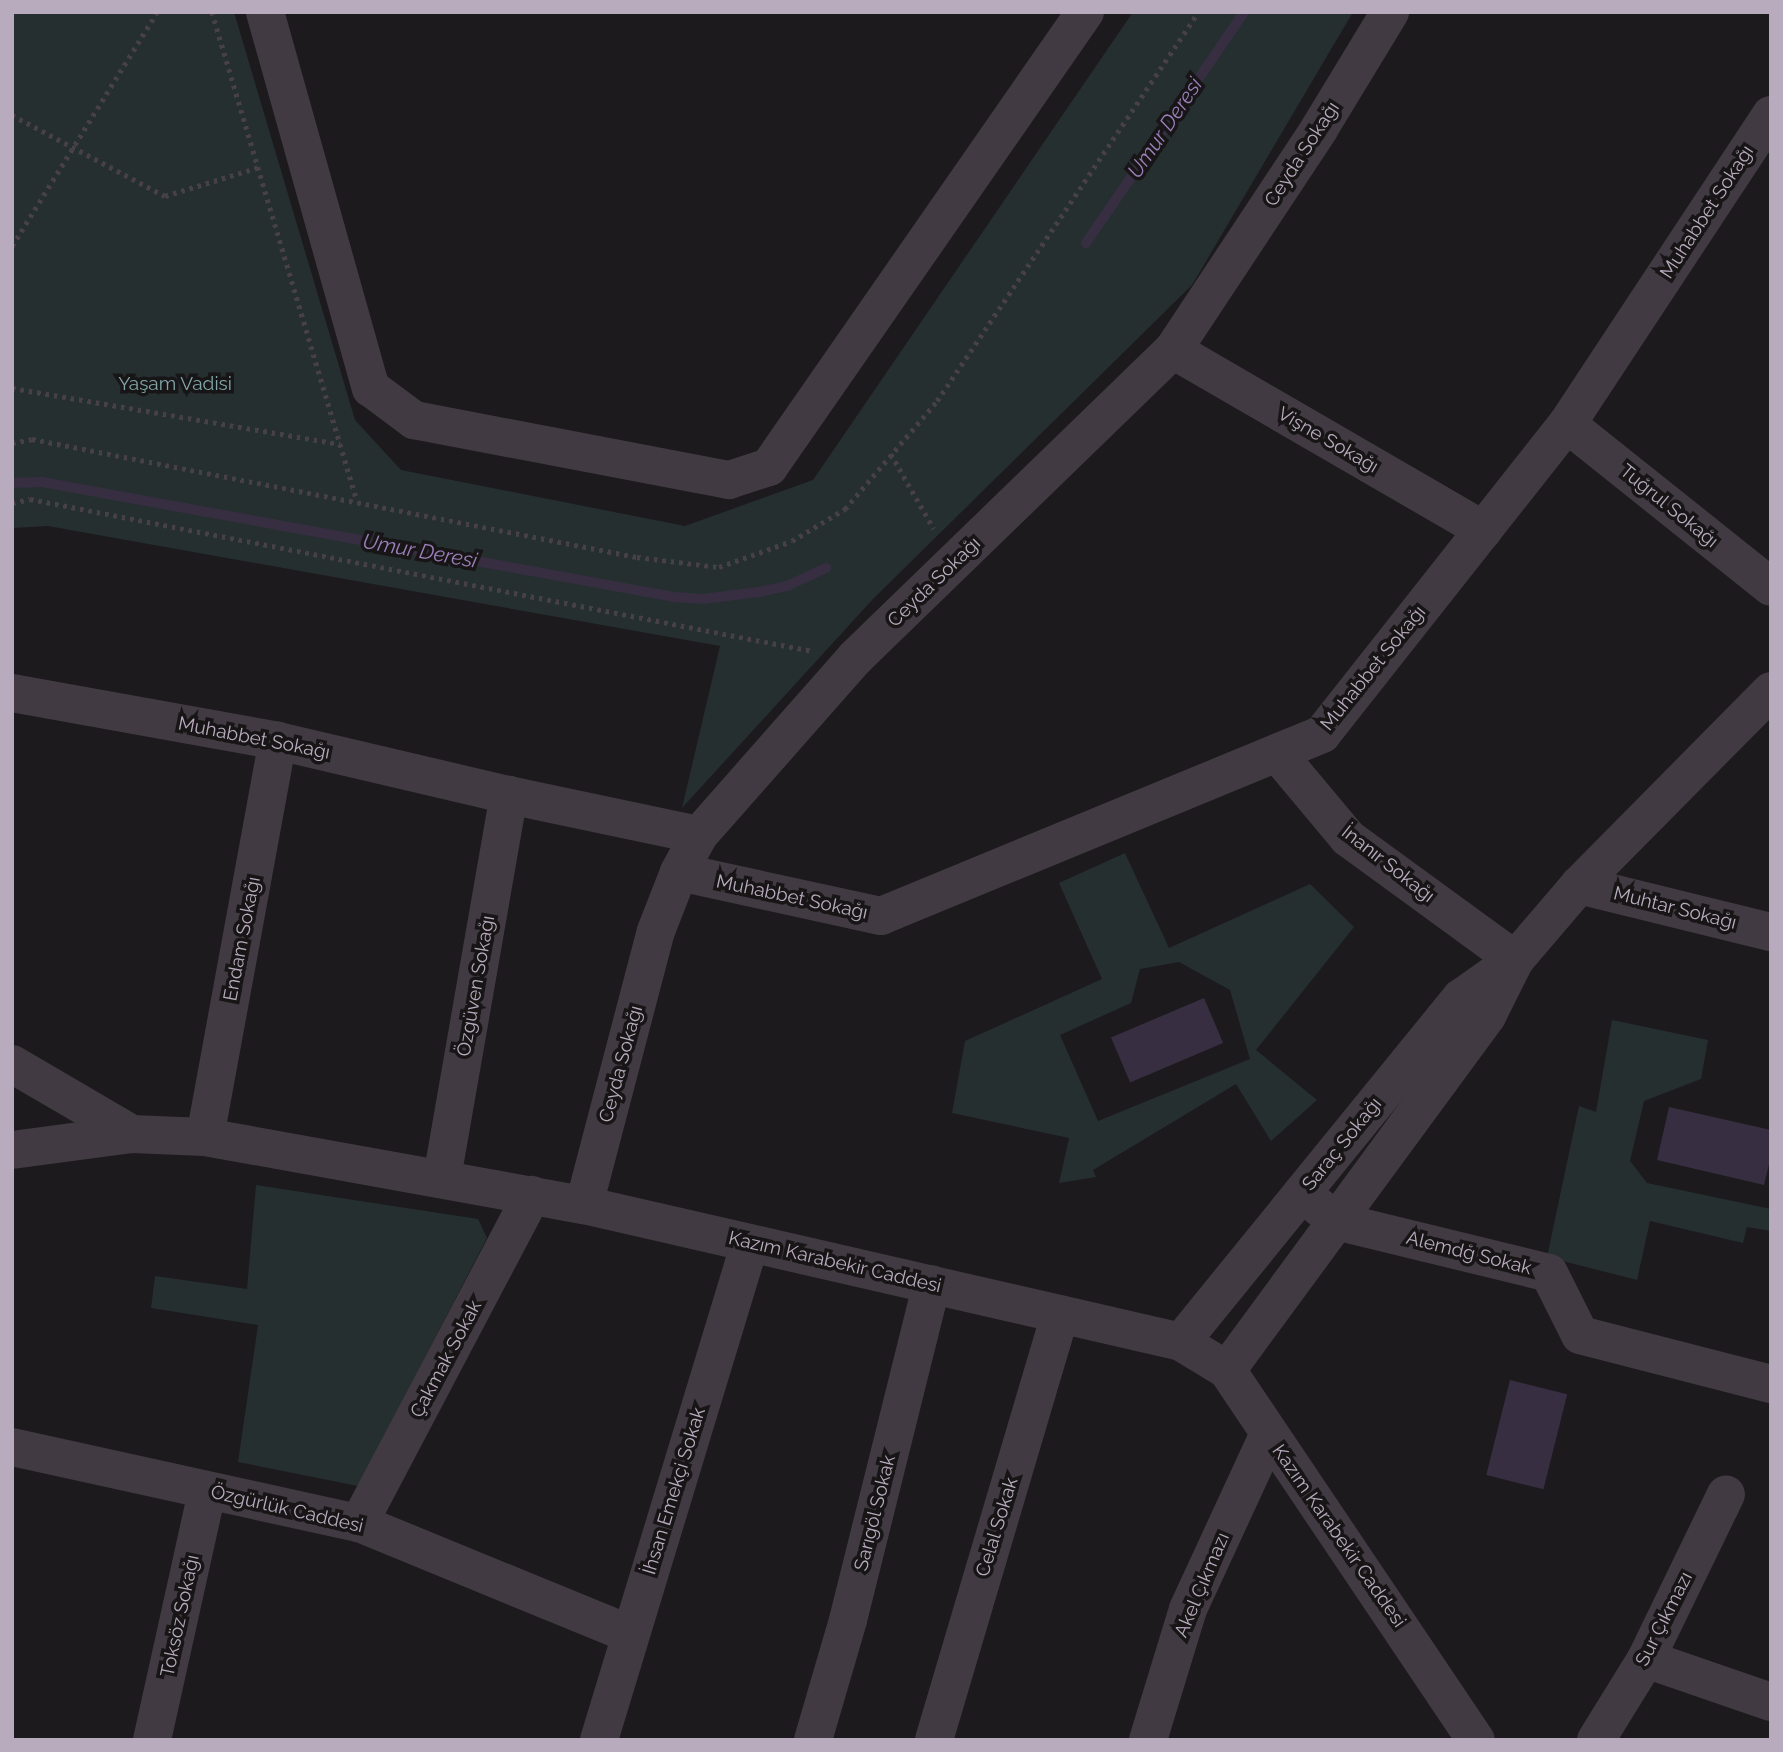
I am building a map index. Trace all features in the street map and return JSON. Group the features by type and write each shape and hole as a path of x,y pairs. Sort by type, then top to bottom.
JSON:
{"street":[{"path":"265,12 372,388 414,421 729,480 769,467 1085,12"},
{"name":"Ceyda Sokağı","path":"584,1205 656,931 679,872 699,835 855,659 1173,349 1319,129 1390,12"},
{"name":"Muhabbet Sokağı","path":"679,872 881,916 1322,734 1567,424 1771,115"},
{"name":"Vişne Sokağı","path":"1173,349 1484,530"},
{"name":"Tuğrul Sokağı","path":"1567,424 1771,587"},
{"name":"Saraç Sokağı","path":"1181,1342 1461,998 1515,960 1579,885 1771,691"},
{"name":"Muhabbet Sokağı","path":"12,693 278,741 509,795 699,835"},
{"name":"Endam Sokağı","path":"205,1137 278,741"},
{"name":"İnanır Sokağı","path":"1277,752 1348,838 1515,960"},
{"name":"Özgüven Sokağı","path":"442,1178 509,795"},
{"name":"Muhtar Sokağı","path":"1579,885 1771,932"},
{"name":"Saraç Sokağı","path":"1227,1370 1488,1016 1515,960"},
{"name":"Kazım Karabekir Caddesi","path":"12,1064 132,1134 205,1137 584,1205 1181,1342 1227,1370 1461,1730"},
{"path":"12,1150 132,1134"},
{"name":"Alemdğ Sokak","path":"1302,1193 1336,1221 1549,1273 1580,1335 1771,1384"},
{"name":"Çakmak Sokak","path":"359,1523 532,1195"},
{"name":"İhsan Emekçi Sokak","path":"600,1740 750,1243"},
{"name":"Sarıgöl Sokak","path":"813,1740 852,1606 932,1284"},
{"name":"Celal Sokak","path":"934,1740 1060,1314"},
{"name":"Akel Çıkmazı","path":"1148,1740 1188,1609 1269,1434"},
{"name":"Özgürlük Caddesi","path":"12,1447 207,1492 359,1523 630,1634"},
{"name":"Toksöz Sokağı","path":"152,1740 207,1492"},
{"name":"Sur Çıkmazı","path":"1596,1740 1646,1659 1726,1494"},
{"path":"1646,1659 1771,1702"}],"path":[{"path":"12,246 157,12"},
{"path":"212,12 357,502"},
{"path":"12,443 32,439 637,557 719,567 792,541 845,509 937,401 1198,12"},
{"path":"12,115 165,196 259,167"},
{"path":"12,388 340,444"},
{"path":"891,454 953,563"},
{"path":"12,503 30,499 855,659"}],"green space":[{"name":"Yaşam Vadisi","path":"12,12 234,12 355,420 401,470 685,526 813,480 1133,12 1353,12 1192,285 873,599 682,808 720,646 48,526 12,528"},
{"path":"1125,853 1169,948 1310,884 1354,927 1256,1050 1317,1100 1271,1141 1236,1084 1093,1170 1096,1177 1059,1183 1069,1138 952,1113 965,1041 1102,979 1059,883","holes":["1179,962 1230,990 1250,1059 1098,1121 1060,1035 1131,1003 1140,969"]},
{"path":"1612,1020 1708,1040 1701,1079 1644,1101 1630,1161 1647,1183 1771,1209 1771,1231 1747,1227 1743,1243 1650,1221 1637,1280 1547,1257 1579,1106 1596,1112"},
{"path":"256,1185 478,1219 487,1238 358,1486 238,1462 258,1325 151,1308 155,1276 247,1289"}],"shaded area":[{"path":"1204,998 1223,1043 1130,1083 1111,1037"},
{"path":"1669,1107 1771,1130 1771,1156 1764,1185 1657,1160"},
{"path":"1510,1380 1567,1394 1544,1489 1486,1475"}],"waterway":[{"name":"Umur Deresi","path":"1086,243 1244,12"},
{"name":"Umur Deresi","path":"12,483 42,482 674,597 703,599 759,592 787,586 826,568"}]}
